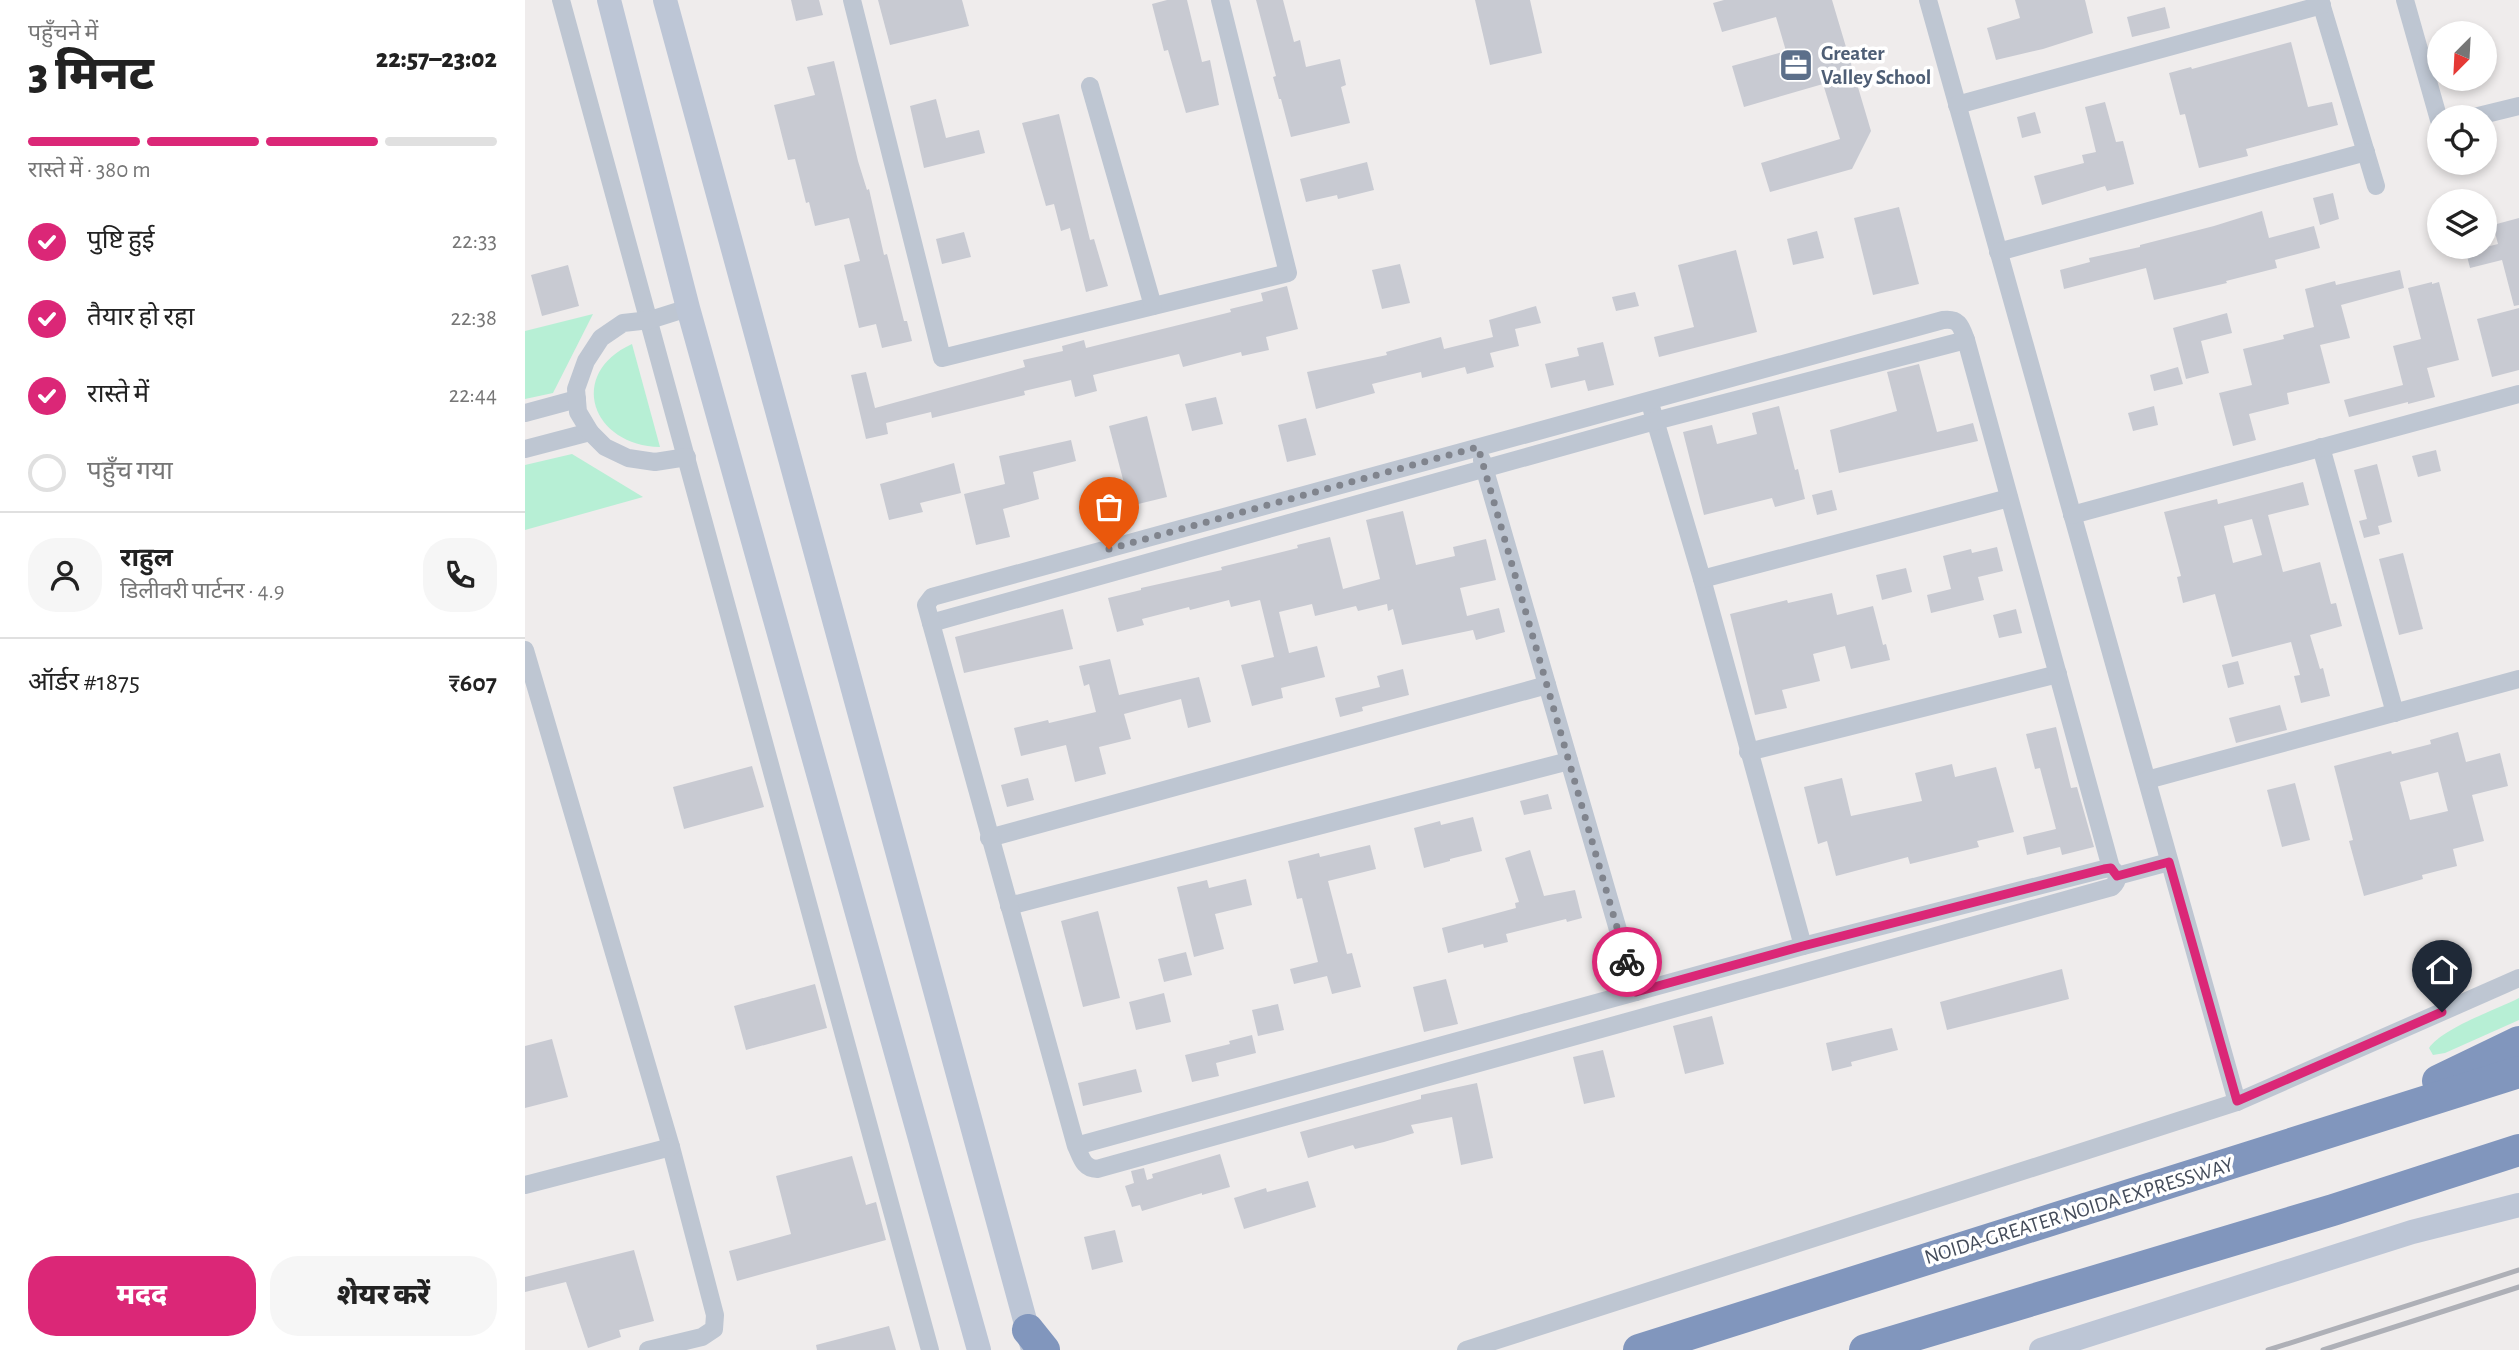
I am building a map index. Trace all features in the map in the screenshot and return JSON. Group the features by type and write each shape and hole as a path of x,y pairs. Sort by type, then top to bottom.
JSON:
{"highway":[{"path":"2326,1134 2519,1042"},
{"name":"NOIDA-GREATER NOIDA EXPRESSWAY","path":"1639,1350 2519,1072"},
{"path":"1865,1350 2333,1210 2519,1150"},
{"path":"2333,1210 2519,1166"}],"street":[{"path":"561,0 930,1350"},
{"path":"609,0 688,308 979,1350"},
{"path":"665,0 1035,1343"},
{"path":"852,0 942,358 1288,273 1220,0"},
{"path":"1927,0 2237,1101"},
{"path":"2405,0 2435,105"},
{"path":"1957,105 2321,3 2376,186"},
{"path":"1090,86 1153,306"},
{"path":"2497,111 2519,106"},
{"path":"1998,252 2366,152"},
{"path":"687,457 655,462 628,458 605,446 590,432 578,412 576,389 586,361 601,338 623,323 650,320 688,308"},
{"path":"1953,319 1960,323 2116,883 2112,887 1097,1169 1084,1164 1076,1146 926,605 932,597 1649,400 1943,320 1953,319"},
{"path":"931,623 1655,421 1966,340"},
{"path":"2072,515 2519,394"},
{"path":"525,413 577,399"},
{"path":"1649,400 1702,579 1803,946"},
{"path":"525,449 590,432"},
{"path":"1478,447 1636,992"},
{"path":"2321,447 2395,713"},
{"path":"1702,579 2009,498"},
{"path":"1134,542 1141,564"},
{"path":"526,656 671,1147 715,1315 714,1329 702,1337 648,1350"},
{"path":"1748,752 2058,674"},
{"path":"2147,780 2519,679"},
{"path":"989,838 1547,685"},
{"path":"1009,906 1569,761"},
{"path":"1076,1146 1803,946 2114,872 2169,862"},
{"path":"1466,1350 2237,1101 2519,978"},
{"path":"525,1185 671,1147"},
{"path":"2041,1350 2412,1232 2519,1205"}],"green space":[{"path":"593,314 553,393 525,399 525,331"},
{"path":"632,344 660,447 637,444 618,435 604,422 596,406 594,390 599,373 611,357"},
{"path":"572,454 643,497 525,530 525,465"},
{"path":"2519,998 2519,1020 2445,1053 2433,1055 2429,1048 2446,1033"}],"building":[{"path":"791,0 819,0 823,15 796,21"},
{"path":"878,0 962,0 969,26 890,45"},
{"path":"1167,0 1187,0 1202,62 1210,60 1219,105 1186,113 1168,50 1164,51 1152,4"},
{"path":"1256,0 1283,0 1294,42 1300,40 1306,67 1340,59 1346,85 1341,87 1350,123 1291,137 1273,77 1276,76"},
{"path":"1475,0 1530,0 1542,53 1490,65"},
{"path":"1724,0 1832,0 1871,131 1852,169 1770,192 1761,163 1840,139 1823,84 1744,107 1732,66 1786,51 1776,17 1722,32 1713,3"},
{"path":"2015,0 2085,0 2093,33 1996,60 1987,28 2020,18"},
{"path":"2165,7 2170,28 2132,37 2127,17"},
{"path":"2291,42 2308,107 2332,102 2338,125 2246,149 2248,156 2199,168 2185,114 2180,115 2169,73"},
{"path":"834,61 884,255 887,254 904,321 907,321 912,341 882,348 876,324 859,328 844,265 860,261 849,218 815,226 795,159 788,160 774,105 815,95 807,67"},
{"path":"936,99 946,138 979,130 985,153 924,168 910,106"},
{"path":"2105,102 2116,142 2123,141 2134,184 2107,191 2105,186 2042,205 2034,176 2084,163 2082,155 2096,152 2085,107"},
{"path":"2035,112 2041,133 2022,138 2017,117"},
{"path":"1059,114 1090,240 1094,239 1108,286 1086,292 1070,228 1061,231 1054,204 1046,206 1022,123"},
{"path":"1367,162 1374,190 1338,199 1337,195 1306,202 1300,179"},
{"path":"2333,193 2339,219 2320,225 2313,198"},
{"path":"1899,207 1919,284 1873,295 1854,218"},
{"path":"2262,211 2269,238 2314,226 2320,248 2275,260 2277,268 2154,300 2146,268 2064,289 2060,270 2090,262 2089,258 2140,247"},
{"path":"2519,218 2519,305 2514,306 2502,260 2470,268 2468,259 2497,259 2497,224"},
{"path":"1817,231 1824,258 1793,265 1787,239"},
{"path":"964,232 971,257 942,264 936,239"},
{"path":"1736,250 1757,332 1659,357 1654,337 1694,327 1678,265"},
{"path":"1400,264 1410,303 1382,309 1372,270"},
{"path":"568,265 579,306 542,316 531,275"},
{"path":"2400,270 2404,288 2341,305 2350,338 2320,345 2330,383 2287,393 2289,404 2249,414 2256,440 2233,446 2219,393 2252,385 2243,349 2284,339 2283,335 2314,327 2305,289 2335,281 2336,285"},
{"path":"2439,282 2459,360 2427,368 2435,397 2349,417 2344,400 2403,385 2393,346 2421,339 2408,288"},
{"path":"1287,286 1298,329 1266,337 1269,350 1242,356 1241,352 1183,367 1179,354 1093,375 1097,391 1075,397 1071,380 1024,391 1025,395 932,418 931,412 886,423 888,434 866,439 851,375 866,372 875,408 1025,367 1023,360 1063,351 1062,346 1084,340 1086,348 1231,312 1230,309 1263,301 1261,293"},
{"path":"1635,292 1639,306 1616,311 1612,297"},
{"path":"1536,306 1541,323 1515,329 1519,346 1490,353 1494,367 1467,374 1465,367 1422,378 1421,372 1372,384 1375,393 1316,409 1307,372 1387,355 1386,352 1441,337 1444,349 1493,337 1489,320"},
{"path":"2519,308 2519,370 2492,377 2477,319"},
{"path":"2227,313 2232,333 2201,341 2209,373 2186,379 2173,328"},
{"path":"1603,342 1614,385 1588,391 1585,380 1551,388 1545,364 1579,356 1577,348"},
{"path":"1919,364 1937,432 1973,423 1978,441 1839,473 1830,430 1897,411 1887,372"},
{"path":"2178,367 2183,384 2154,391 2150,375"},
{"path":"1216,397 1223,424 1192,431 1185,404"},
{"path":"1779,406 1805,499 1775,507 1772,498 1704,515 1683,432 1712,425 1717,444 1757,434 1752,413"},
{"path":"2154,406 2158,425 2133,431 2128,413"},
{"path":"1147,416 1167,497 1130,506 1109,426"},
{"path":"1306,418 1316,455 1287,462 1278,425"},
{"path":"1071,440 1076,461 1033,472 1039,499 1003,509 1010,537 976,545 964,494 1005,484 999,456"},
{"path":"2436,450 2441,471 2418,477 2412,456"},
{"path":"954,463 961,493 920,503 923,512 889,520 880,484"},
{"path":"2377,464 2392,522 2378,526 2380,534 2364,538 2359,521 2367,519 2354,470"},
{"path":"2303,482 2309,505 2268,515 2283,572 2320,562 2331,604 2336,603 2342,626 2310,635 2330,696 2301,703 2294,676 2300,675 2291,642 2232,657 2215,594 2183,603 2177,577 2181,576 2164,512 2217,499 2218,504","holes":["2252,519 2262,555 2233,563 2224,526"]},
{"path":"1832,490 1837,510 1817,515 1812,495"},
{"path":"1403,511 1416,565 1455,556 1453,547 1486,539 1496,580 1460,588 1467,616 1499,608 1505,632 1476,640 1473,630 1402,645 1393,609 1388,611 1387,604 1358,611 1356,606 1315,616 1312,604 1279,612 1289,653 1317,646 1325,677 1281,688 1283,698 1252,706 1241,665 1274,657 1260,600 1231,607 1229,600 1190,610 1189,607 1142,619 1144,625 1117,632 1108,598 1222,570 1221,567 1298,548 1297,545 1330,537 1343,589 1380,579 1366,520"},
{"path":"1997,547 2003,571 1978,577 1984,600 1931,613 1927,595 1951,589 1943,556 1971,549 1972,553"},
{"path":"2403,553 2423,629 2399,635 2379,559"},
{"path":"1906,568 1912,592 1882,600 1876,575"},
{"path":"1832,593 1837,615 1873,606 1883,645 1886,644 1890,660 1851,669 1845,646 1813,654 1820,681 1782,690 1787,708 1755,715 1730,614 1787,600 1788,603"},
{"path":"1063,609 1073,649 964,673 955,637"},
{"path":"2016,609 2022,633 1999,638 1993,615"},
{"path":"1110,659 1119,695 1199,677 1211,722 1188,728 1181,699 1124,714 1131,739 1099,747 1106,774 1075,782 1066,745 1021,756 1014,728 1096,712 1089,684 1084,686 1079,666"},
{"path":"2238,661 2244,684 2228,688 2222,665"},
{"path":"1403,669 1409,695 1362,707 1363,711 1340,717 1335,698 1380,687 1377,676"},
{"path":"2280,705 2287,730 2236,743 2229,718"},
{"path":"2056,727 2071,788 2077,787 2094,847 2062,855 2060,847 2027,855 2023,837 2056,829 2040,768 2035,769 2026,734"},
{"path":"2458,732 2466,762 2500,753 2508,786 2472,795 2484,841 2453,849 2457,866 2422,875 2423,879 2364,896 2349,841 2353,840 2334,766 2431,744 2430,740","holes":["2438,772 2448,811 2410,820 2400,782"]},
{"path":"1952,764 1955,777 1996,767 2014,832 1977,841 1979,847 1910,864 1908,857 1836,876 1827,841 1818,844 1804,787 1842,778 1851,816 1922,801 1915,773"},
{"path":"752,766 764,807 684,829 673,787"},
{"path":"1028,778 1034,800 1007,807 1001,785"},
{"path":"2295,783 2310,840 2282,847 2267,790"},
{"path":"1548,794 1552,809 1524,815 1520,801"},
{"path":"1473,817 1482,851 1424,868 1414,828 1440,821 1441,825"},
{"path":"1370,845 1376,869 1328,881 1347,954 1352,953 1361,987 1332,994 1327,976 1294,984 1290,969 1318,962 1302,898 1297,899 1288,861 1319,853 1320,857"},
{"path":"1530,850 1544,896 1575,890 1582,918 1567,922 1566,919 1506,934 1508,942 1484,948 1483,944 1448,953 1442,928 1516,908 1515,903 1519,902 1505,858"},
{"path":"1246,879 1252,905 1215,914 1224,949 1194,957 1177,887 1207,880 1209,888"},
{"path":"1098,911 1120,998 1083,1007 1061,921"},
{"path":"1186,952 1192,975 1164,982 1158,959"},
{"path":"2062,969 2069,999 1947,1030 1940,1002"},
{"path":"1446,979 1458,1024 1424,1032 1413,987"},
{"path":"815,984 827,1028 746,1050 734,1006"},
{"path":"1164,993 1171,1022 1136,1030 1129,1002"},
{"path":"1278,1004 1284,1030 1258,1036 1252,1010"},
{"path":"1712,1016 1724,1064 1685,1074 1673,1026"},
{"path":"1892,1028 1898,1050 1851,1062 1852,1066 1832,1071 1826,1043"},
{"path":"1252,1035 1256,1053 1216,1063 1219,1076 1192,1082 1185,1055 1230,1044 1229,1041"},
{"path":"552,1039 568,1097 525,1108 525,1046"},
{"path":"1603,1050 1615,1097 1584,1104 1573,1057"},
{"path":"1136,1069 1142,1092 1083,1106 1078,1083"},
{"path":"1477,1083 1493,1158 1461,1165 1452,1117 1411,1125 1414,1133 1384,1142 1355,1149 1353,1145 1308,1158 1300,1132 1421,1099 1421,1095"},
{"path":"1220,1154 1230,1187 1142,1211 1140,1205 1132,1207 1125,1186 1134,1183 1131,1171 1144,1168 1147,1180 1153,1178 1152,1174"},
{"path":"852,1156 866,1205 876,1202 886,1240 737,1281 729,1251 791,1234 776,1176"},
{"path":"1308,1181 1316,1207 1244,1229 1234,1198 1266,1188 1267,1192"},
{"path":"1115,1230 1123,1262 1092,1270 1084,1237"},
{"path":"634,1250 654,1321 619,1330 621,1337 588,1348 566,1282 525,1292 525,1277"},
{"path":"889,1326 896,1350 817,1350 816,1345"}],"railway":[{"path":"2268,1350 2519,1270"},
{"path":"2323,1350 2519,1287"}],"way so far":[{"path":"1109,549 1478,447 1627,962"}],"place":[{"name":"Greater Valley School","path":"1796,65"}],"route":[{"path":"1627,962 1636,992 2104,869 2111,868 2117,876 2169,862 2237,1101 2442,1012"}]}
